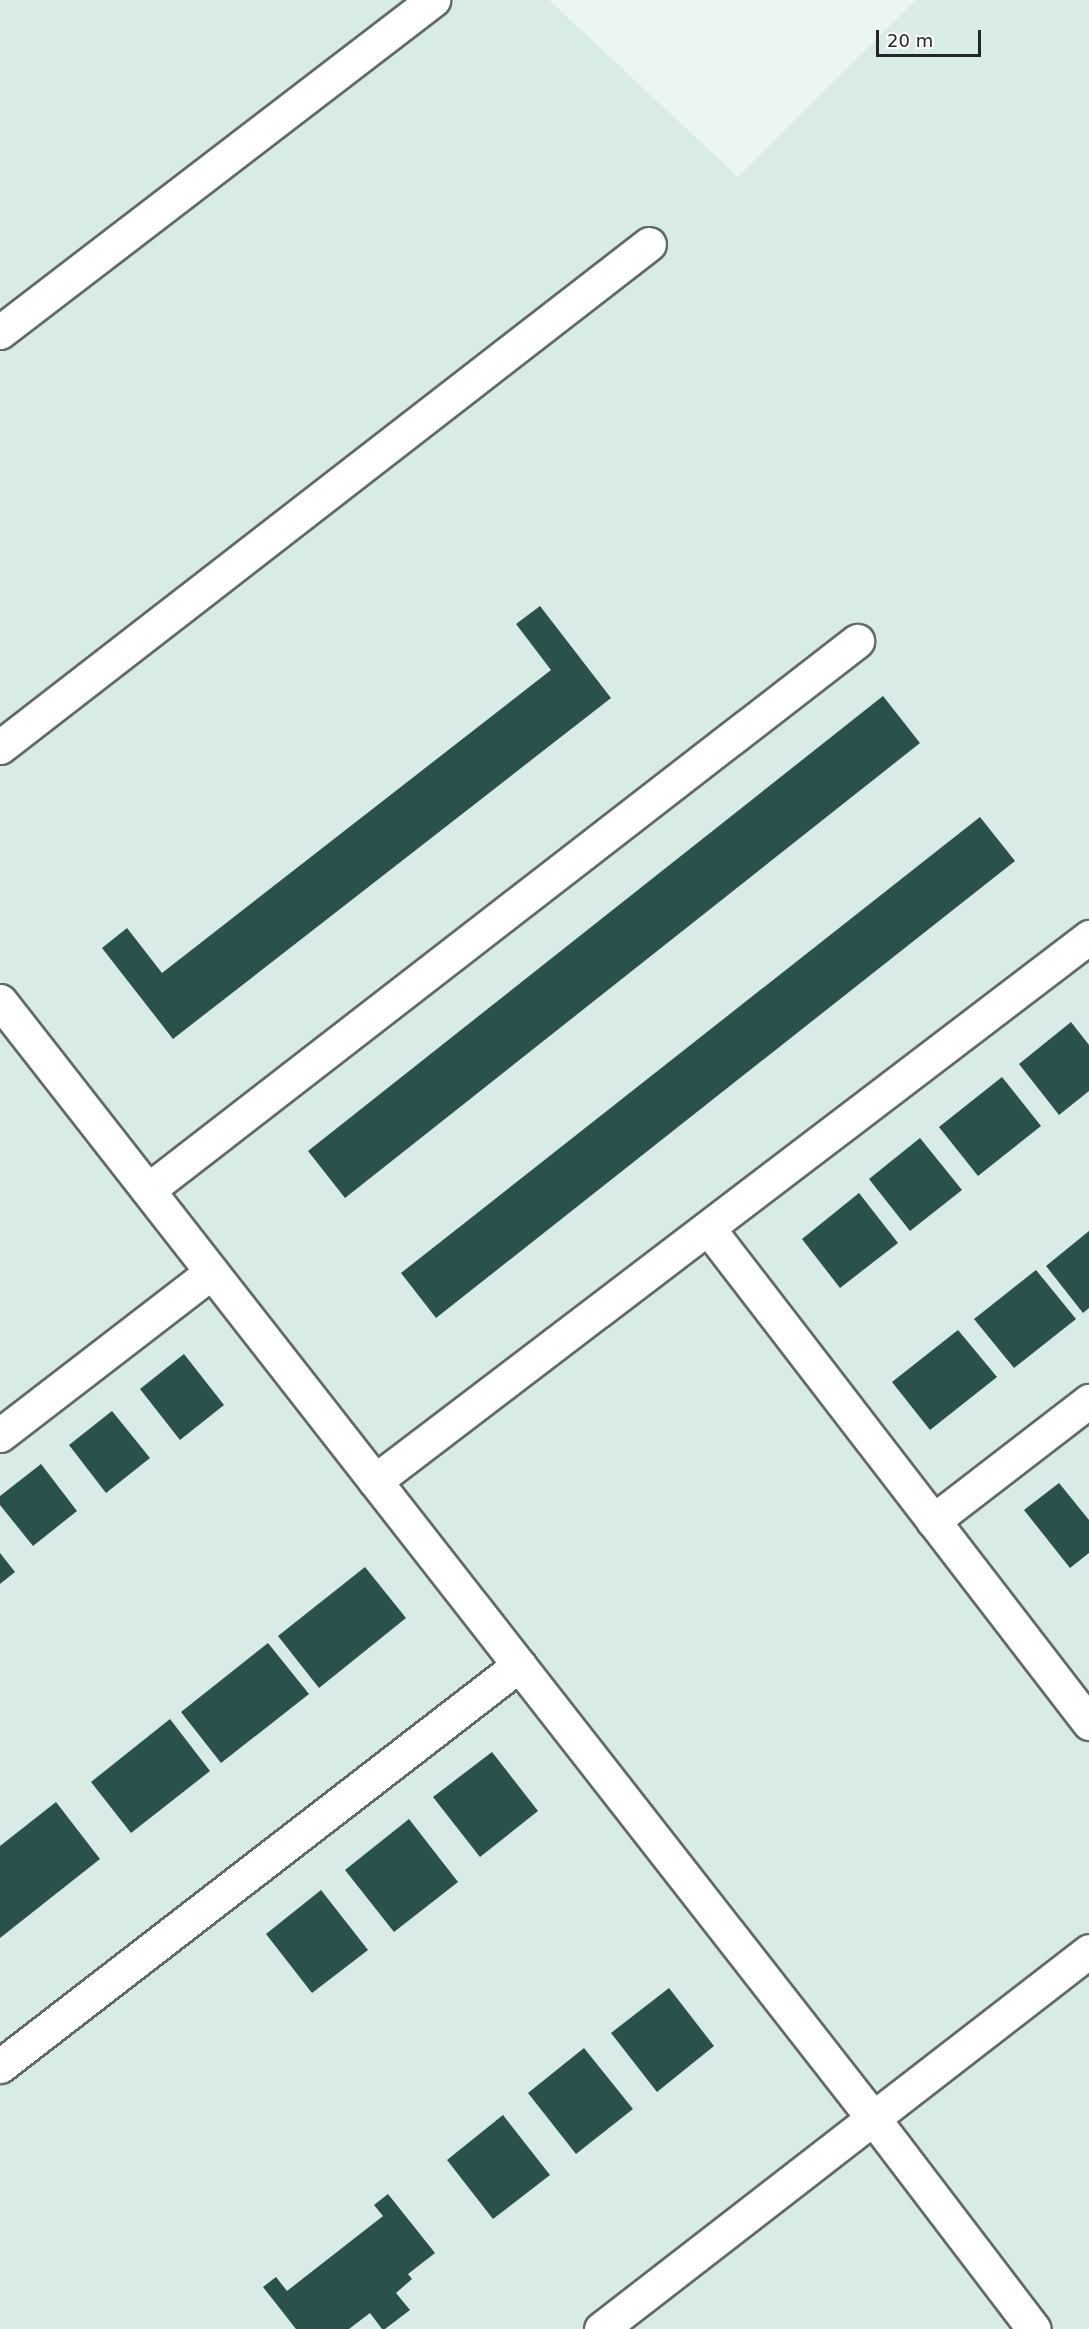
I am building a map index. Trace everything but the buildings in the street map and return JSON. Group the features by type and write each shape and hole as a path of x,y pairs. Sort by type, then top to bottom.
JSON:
{"street":[{"path":"0,332 433,0"},
{"path":"0,747 649,243"},
{"path":"148,1190 857,640"},
{"path":"375,1481 1089,937"},
{"path":"0,1001 873,2118 1034,2329"},
{"path":"708,1228 1089,1723"},
{"path":"0,1435 212,1272"},
{"path":"933,1521 1089,1401"},
{"path":"0,2066 519,1665"},
{"path":"601,2329 1089,1951"}],"shaded area":[{"path":"0,0 549,0 738,177 916,0 1089,0 1089,2329 0,2329"}]}
